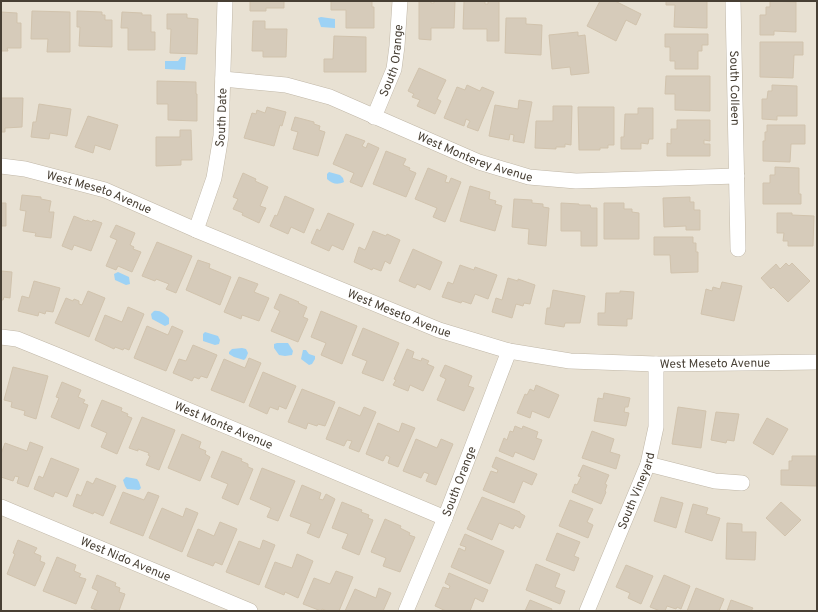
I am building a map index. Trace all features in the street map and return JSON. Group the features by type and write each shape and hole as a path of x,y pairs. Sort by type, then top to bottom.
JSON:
{"street":[{"name":"South Date","path":"196,230 214,178 221,136 225,1"},
{"name":"South Orange","path":"374,117 394,69 400,1"},
{"name":"South Colleen","path":"733,1 738,249"},
{"name":"West Monterey Avenue","path":"223,79 286,85 330,97 479,162 529,177 576,181 736,176"},
{"name":"West Meseto Avenue","path":"1,166 25,169 104,190 196,230 439,330 509,351 570,362 656,364 817,362"},
{"name":"West Monte Avenue","path":"1,336 17,339 59,356 445,518"},
{"name":"South Orange","path":"406,611 445,518 509,351"},
{"name":"South Vineyard","path":"587,611 648,464 656,427 656,364"},
{"path":"648,464 715,481 742,483"},
{"name":"West Nido Avenue","path":"1,507 250,611"}],"shaded area":[{"path":"1,1 817,1 817,611 1,611"}],"water":[{"path":"318,18 335,19 335,28 321,27"},
{"path":"181,57 186,57 185,70 165,69 165,61 178,61"},
{"path":"329,172 340,175 344,182 335,184 329,181 327,179 327,174"},
{"path":"118,272 129,277 130,284 126,285 115,280 114,274"},
{"path":"154,311 166,315 169,318 169,324 165,326 152,319 151,314"},
{"path":"205,332 218,336 220,340 219,344 215,345 203,341 203,334"},
{"path":"288,343 293,351 292,355 279,355 274,348 274,344"},
{"path":"232,349 246,349 248,353 244,360 229,354"},
{"path":"303,350 306,350 309,354 315,356 312,364 309,365 301,359"},
{"path":"126,477 137,479 141,488 139,490 127,489 123,480"}],"building":[{"path":"250,1 284,1 284,8 266,8 266,11 250,11"},
{"path":"331,1 372,1 372,7 374,7 374,28 346,28 346,10 331,10"},
{"path":"419,1 431,1 431,3 434,3 434,1 455,1 454,28 431,28 431,40 419,39"},
{"path":"464,1 485,1 485,4 488,4 488,1 499,1 499,41 487,41 487,29 463,29"},
{"path":"600,1 615,1 641,14 636,25 626,20 616,41 587,26"},
{"path":"666,1 707,1 707,28 674,27 675,5 666,5"},
{"path":"770,1 796,2 796,32 774,31 774,35 760,35 760,15 766,15 766,7 770,7"},
{"path":"32,11 70,12 70,52 47,52 48,39 31,39"},
{"path":"77,11 102,12 102,15 105,15 105,20 112,20 112,47 79,46 80,27 77,27"},
{"path":"1,12 17,13 17,23 21,23 21,48 7,48 8,51 1,51"},
{"path":"122,12 151,15 151,32 155,32 155,50 128,50 128,28 121,28"},
{"path":"167,14 187,14 187,18 198,19 197,54 170,53 171,29 167,29"},
{"path":"506,18 526,18 526,24 542,25 541,55 505,53"},
{"path":"253,21 265,21 265,29 287,29 286,57 263,57 263,51 252,51"},
{"path":"578,32 578,36 585,35 589,73 571,75 570,67 552,69 549,35"},
{"path":"665,34 708,34 708,45 702,45 702,51 698,51 698,69 675,69 675,61 670,61 670,47 665,47"},
{"path":"334,36 366,37 366,72 324,72 324,59 333,59"},
{"path":"760,42 803,42 803,55 794,55 793,78 760,77"},
{"path":"419,68 446,80 437,99 441,101 435,114 417,106 420,100 412,97 414,94 408,91"},
{"path":"666,76 710,76 710,111 675,110 675,94 665,94"},
{"path":"157,81 196,82 197,121 168,120 168,104 157,104"},
{"path":"467,85 480,91 482,87 494,92 478,131 467,127 470,121 466,119 464,126 444,118 457,87 465,90"},
{"path":"772,85 797,86 797,116 777,116 777,120 762,119 762,99 767,99 768,91 772,91"},
{"path":"1,98 23,98 22,127 5,128 5,132 1,132"},
{"path":"519,100 532,102 524,143 513,141 514,135 510,134 509,140 489,136 495,105 518,109"},
{"path":"39,104 71,109 67,136 50,133 49,139 31,137 33,122 36,122"},
{"path":"553,106 572,106 571,145 565,144 565,147 556,147 556,149 535,148 536,121 553,121"},
{"path":"267,107 286,112 282,126 280,125 274,146 244,138 252,113 256,114 257,110 265,113"},
{"path":"578,107 614,107 614,145 608,145 608,148 600,148 600,150 579,150"},
{"path":"638,108 653,108 653,139 649,139 648,144 641,143 641,149 621,149 621,137 624,137 625,114 638,114"},
{"path":"88,116 118,125 110,150 95,145 93,153 75,147"},
{"path":"295,117 314,122 314,124 320,126 319,130 325,132 318,156 293,149 298,132 291,130"},
{"path":"677,120 710,120 710,141 704,140 704,144 710,144 710,156 667,156 667,143 671,144 671,129 677,129"},
{"path":"767,125 805,125 805,144 791,144 790,162 763,161 763,141 765,141"},
{"path":"180,130 191,130 192,160 181,160 181,165 156,166 156,137 180,137"},
{"path":"346,134 365,141 362,146 366,148 368,143 379,148 362,187 350,182 354,173 333,164"},
{"path":"386,151 406,159 403,165 416,173 406,197 373,184"},
{"path":"775,167 799,168 799,194 801,194 801,204 763,204 763,183 770,183 770,175 775,175"},
{"path":"428,168 447,176 445,182 449,183 451,178 461,182 445,222 433,217 437,208 415,199"},
{"path":"243,173 268,187 260,206 266,208 259,223 242,215 243,213 233,209 238,199 233,197"},
{"path":"470,186 490,192 489,199 496,201 495,204 502,206 495,231 460,221"},
{"path":"22,195 41,197 41,199 51,201 49,212 54,212 51,238 35,236 36,233 23,231 26,211 20,210"},
{"path":"285,196 314,209 304,233 291,227 288,234 270,226 275,215 277,216"},
{"path":"690,197 690,202 694,202 694,210 700,210 700,230 686,230 686,226 664,227 663,198"},
{"path":"514,199 532,200 532,203 543,204 543,207 549,208 546,246 528,244 529,229 512,227"},
{"path":"1,203 6,203 6,226 1,226"},
{"path":"561,203 590,205 591,208 597,208 597,246 581,246 581,231 561,231"},
{"path":"604,203 624,203 624,209 632,209 632,212 639,213 639,239 604,239"},
{"path":"328,213 354,224 343,250 332,245 329,251 311,243 317,229 320,231"},
{"path":"777,213 792,213 792,215 814,216 813,246 788,246 788,241 783,241 784,233 777,233"},
{"path":"74,216 86,221 92,222 93,220 102,223 91,251 74,245 72,250 62,246"},
{"path":"116,225 135,233 130,245 134,247 133,249 141,252 132,272 118,266 116,270 106,266 117,240 110,237"},
{"path":"373,231 386,236 387,234 400,240 390,264 385,261 381,271 373,268 372,270 354,262 359,247 365,250"},
{"path":"654,237 693,237 693,243 696,243 696,252 698,252 698,272 671,273 670,255 654,255"},
{"path":"157,242 192,256 176,293 166,289 169,284 142,276"},
{"path":"413,249 442,262 430,290 417,284 415,288 399,281"},
{"path":"198,260 210,264 209,268 231,277 220,305 186,290"},
{"path":"786,263 789,266 792,263 810,281 788,302 773,287 771,289 761,278 776,264 780,269"},
{"path":"460,265 474,270 475,267 497,275 488,299 475,294 471,304 462,301 461,303 442,297 448,282 453,284"},
{"path":"1,271 12,272 10,298 4,297 3,300 1,300"},
{"path":"239,277 258,284 254,292 269,298 259,321 242,315 241,319 224,312"},
{"path":"508,278 518,281 518,279 535,285 530,304 524,303 523,306 516,304 512,318 492,312 496,298 502,300"},
{"path":"34,281 60,288 53,312 46,311 45,314 39,312 38,316 18,311 22,296 29,298"},
{"path":"722,282 742,286 734,321 701,314 706,289 712,291 713,287 720,289"},
{"path":"553,290 585,296 580,323 565,323 564,327 545,324 547,308 550,308"},
{"path":"88,291 105,298 89,337 55,323 66,298 73,301 74,299 79,301 79,304 82,305"},
{"path":"620,291 634,292 632,319 627,319 627,326 598,325 598,313 605,313 606,293 620,293"},
{"path":"280,294 307,307 303,317 308,319 298,342 271,331 280,311 274,308"},
{"path":"128,307 144,314 129,350 124,348 123,350 115,347 114,349 95,340 105,315 122,322"},
{"path":"321,311 357,326 342,364 321,355 326,343 311,337"},
{"path":"147,326 168,335 172,326 183,331 166,371 134,358"},
{"path":"363,328 399,343 383,381 362,373 367,361 352,355"},
{"path":"193,345 217,355 207,378 201,376 199,379 194,377 192,381 173,373 179,359 186,361"},
{"path":"407,349 414,352 412,358 421,361 422,358 429,361 427,364 434,367 423,391 410,385 408,391 393,385 396,380 394,379"},
{"path":"249,358 261,363 244,403 211,390 224,359 245,368"},
{"path":"445,365 472,376 468,386 474,388 464,411 437,400 446,379 440,376"},
{"path":"13,367 48,376 36,419 24,415 25,411 11,407 12,402 4,400"},
{"path":"263,372 296,386 286,409 279,406 278,410 270,407 267,414 249,406"},
{"path":"62,382 81,390 78,397 85,400 83,403 88,405 79,429 51,417 59,398 56,397"},
{"path":"536,385 559,395 549,418 532,411 530,418 517,413 525,394 527,395 530,389 534,391"},
{"path":"302,389 335,402 325,426 318,424 317,426 308,423 306,429 288,422"},
{"path":"604,393 630,398 628,407 625,407 624,412 629,413 626,426 594,421 598,398 603,399"},
{"path":"102,400 122,408 121,411 128,414 127,416 132,418 117,454 101,447 107,433 91,426"},
{"path":"339,407 360,416 364,407 376,412 359,452 349,448 352,441 347,440 344,446 326,439"},
{"path":"678,407 706,411 701,448 672,444"},
{"path":"716,412 739,414 734,441 727,440 726,443 711,440"},
{"path":"142,417 175,430 159,470 146,465 150,456 148,455 149,453 138,449 138,451 129,448"},
{"path":"767,418 788,429 773,455 753,443"},
{"path":"378,423 399,432 402,423 415,428 398,467 388,463 390,457 386,455 383,461 366,454"},
{"path":"515,426 522,429 523,426 538,432 536,438 542,440 534,460 515,452 513,457 499,451 504,438 507,440 510,431 513,432"},
{"path":"592,431 614,439 610,452 620,455 616,469 582,458"},
{"path":"182,434 201,442 199,448 206,451 205,454 210,457 200,481 168,468"},
{"path":"416,439 437,448 441,439 453,444 436,485 426,481 429,474 424,472 421,478 403,471"},
{"path":"30,442 43,447 28,487 17,483 19,477 15,476 13,481 1,477 1,454 5,443 27,451"},
{"path":"222,451 242,459 241,461 248,464 248,467 253,469 238,505 222,498 228,484 211,477"},
{"path":"792,456 816,456 816,486 781,485 781,470 789,470 789,461 792,461"},
{"path":"496,457 537,474 532,485 523,481 514,503 483,490 491,471 497,473 498,470 492,467"},
{"path":"51,458 79,469 67,497 55,492 53,497 34,489 39,476 43,478"},
{"path":"583,465 609,475 605,484 607,485 606,492 601,504 572,492 575,484 577,485 581,477 578,476"},
{"path":"262,468 295,481 278,521 267,517 271,508 250,499"},
{"path":"96,478 116,486 103,516 94,512 93,514 73,506 77,494 81,496 87,481 93,484"},
{"path":"302,485 321,493 319,499 323,500 326,494 335,499 319,538 307,533 311,524 290,516"},
{"path":"123,492 144,500 148,492 159,496 143,536 110,523"},
{"path":"482,497 520,512 525,516 520,528 515,525 513,529 499,523 492,540 467,529"},
{"path":"661,497 683,503 676,528 654,521"},
{"path":"570,500 593,509 587,522 593,525 588,538 559,526"},
{"path":"342,502 362,510 361,512 369,515 368,518 373,520 359,555 342,548 348,534 332,528"},
{"path":"781,502 801,520 785,536 766,518"},
{"path":"693,504 708,508 706,514 720,518 712,541 685,532"},
{"path":"162,508 183,517 186,508 198,513 182,552 149,538"},
{"path":"385,519 401,526 400,528 410,533 409,535 415,537 400,572 383,566 386,558 371,552"},
{"path":"220,522 237,529 222,565 215,562 213,566 187,556 198,529 214,536"},
{"path":"727,523 742,524 742,532 756,532 755,560 726,559"},
{"path":"557,533 580,542 574,556 579,558 574,571 546,560"},
{"path":"465,534 504,551 490,584 451,567 459,548 465,551 466,547 460,545"},
{"path":"18,540 37,548 34,553 41,556 40,561 45,563 35,586 7,574 15,554 13,553"},
{"path":"263,540 275,545 259,585 226,572 239,541 260,549"},
{"path":"297,554 313,561 298,598 285,592 284,595 265,587 275,562 292,568"},
{"path":"57,557 76,565 74,571 81,574 79,577 86,579 76,604 43,591"},
{"path":"536,564 560,574 555,587 565,591 560,604 526,590"},
{"path":"626,565 653,576 641,604 628,598 630,593 616,587"},
{"path":"336,571 353,577 339,611 327,611 322,609 321,611 303,604 314,578 330,584"},
{"path":"449,573 488,590 483,602 475,598 470,611 446,611 435,606 443,587 449,589 450,586 445,583"},
{"path":"97,575 116,583 115,586 120,588 119,592 125,594 119,611 99,611 91,608 98,591 92,588"},
{"path":"664,575 690,586 681,609 667,606 665,611 660,611 650,607"},
{"path":"379,588 391,593 383,611 345,611 355,589 376,598"},
{"path":"696,588 724,599 719,611 687,611"},
{"path":"530,600 552,609 551,611 525,611"},
{"path":"731,600 753,608 751,611 727,611"}]}
